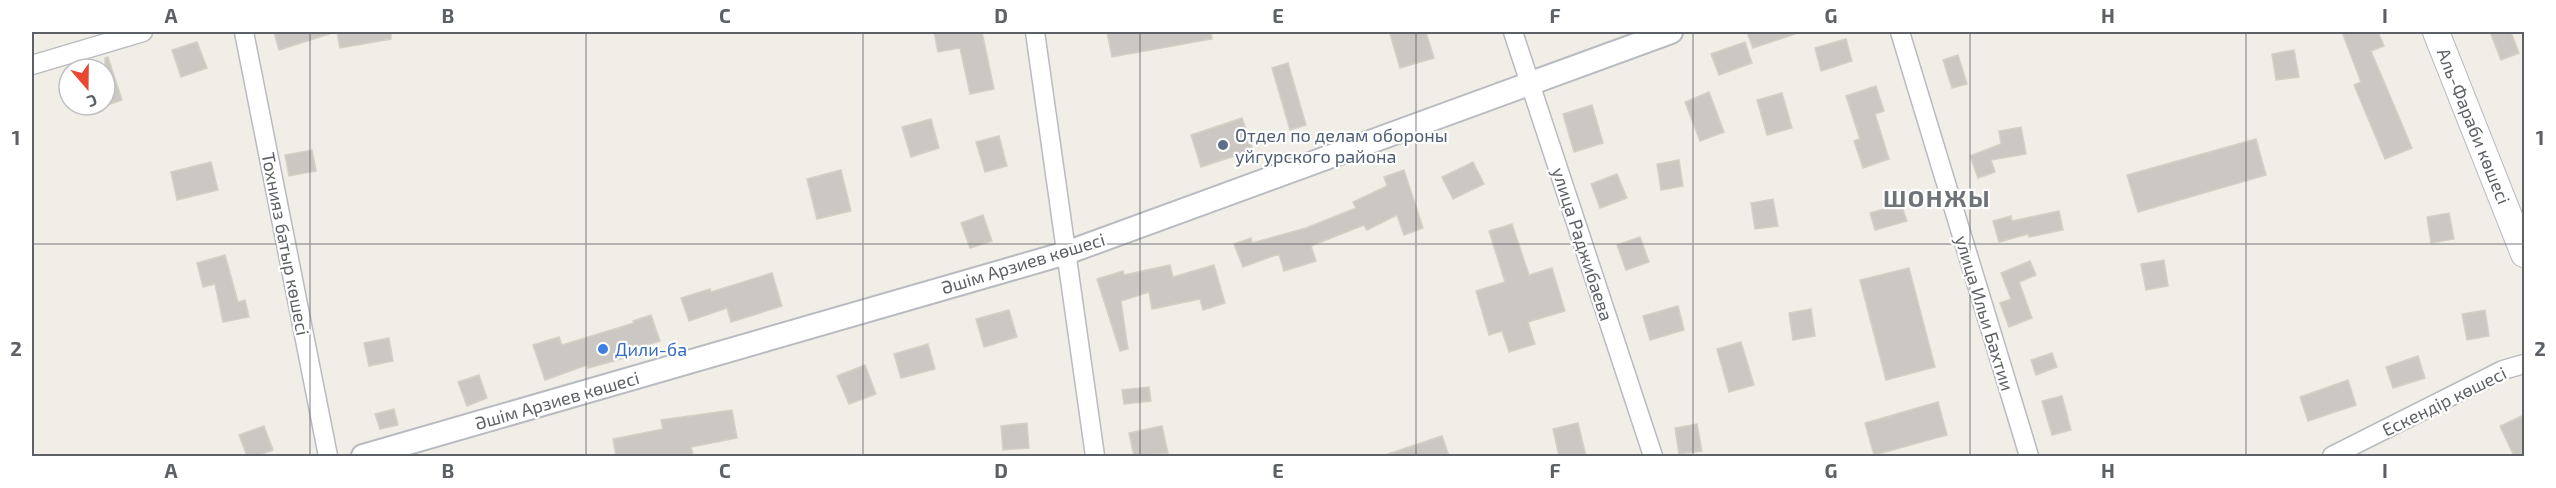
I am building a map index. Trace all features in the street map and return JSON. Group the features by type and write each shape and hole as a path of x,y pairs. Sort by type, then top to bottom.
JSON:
{"main road":[{"name":"Аль-Фараби көшесі","path":"2436,32 2524,254"}],"street":[{"path":"32,64 143,32"},
{"name":"Тохнияз батыр көшесі","path":"244,32 328,456"},
{"path":"1035,32 1095,456"},
{"name":"улица Раджибаева","path":"1513,32 1653,456"},
{"name":"Әшім Арзиев көшесі","path":"363,456 1066,253 1671,32"},
{"name":"улица Ильи Бахтии","path":"1900,32 2029,456"},
{"name":"Ескендір көшесі","path":"2332,456 2502,370 2524,364"}],"building":[{"path":"274,32 328,32 329,34 279,50"},
{"path":"337,32 391,32 391,39 340,48"},
{"path":"934,32 982,32 994,89 970,94 960,48 938,52"},
{"path":"1107,32 1211,32 1212,39 1112,57"},
{"path":"1426,32 1434,58 1400,68 1390,34"},
{"path":"1747,32 1794,32 1795,34 1753,48"},
{"path":"2342,32 2378,32 2384,46 2371,51 2412,148 2385,159 2354,85 2361,82"},
{"path":"2490,32 2511,32 2519,53 2501,60"},
{"path":"1846,39 1852,61 1821,71 1815,48"},
{"path":"197,42 207,68 181,77 172,50"},
{"path":"1745,42 1752,63 1719,75 1711,54"},
{"path":"2294,50 2299,77 2276,80 2272,54"},
{"path":"1958,55 1967,84 1952,88 1943,60"},
{"path":"1288,63 1306,125 1290,130 1272,68"},
{"path":"117,85 122,100 117,102"},
{"path":"1876,86 1884,111 1875,114 1889,159 1863,168 1854,141 1860,139 1846,96"},
{"path":"1709,92 1724,132 1700,141 1685,102"},
{"path":"1782,93 1792,128 1767,135 1757,100"},
{"path":"1592,105 1603,143 1574,152 1563,114"},
{"path":"1242,118 1253,150 1201,167 1191,135"},
{"path":"931,119 939,148 911,157 902,127"},
{"path":"2021,127 2026,154 1991,160 1995,172 1978,178 1970,156 2001,144 1999,131"},
{"path":"999,136 1007,166 985,172 976,142"},
{"path":"2256,139 2266,175 2138,212 2127,175"},
{"path":"312,150 316,171 289,176 285,155"},
{"path":"1679,160 1683,186 1661,190 1657,164"},
{"path":"211,162 218,190 177,200 171,172"},
{"path":"1473,162 1484,184 1453,199 1442,177"},
{"path":"841,170 851,211 817,219 807,179"},
{"path":"1404,170 1423,228 1404,235 1397,215 1367,230 1364,225 1311,246 1316,261 1284,271 1279,254 1243,267 1234,244 1251,238 1252,243 1306,228 1356,208 1353,202 1387,186 1384,177"},
{"path":"1617,174 1627,198 1600,208 1591,184"},
{"path":"1773,199 1778,226 1755,229 1751,203"},
{"path":"1901,204 1907,221 1875,230 1870,213"},
{"path":"2059,211 2063,230 2029,237 2028,234 1999,242 1993,221 2011,216 2012,221"},
{"path":"2449,213 2454,239 2431,243 2427,217"},
{"path":"983,215 992,241 970,248 961,223"},
{"path":"1512,224 1529,275 1552,268 1565,311 1528,322 1535,344 1509,352 1502,331 1489,335 1476,291 1505,282 1489,231"},
{"path":"1640,237 1649,262 1626,270 1617,245"},
{"path":"225,255 238,302 245,300 249,317 223,322 215,284 203,287 197,263"},
{"path":"2164,260 2168,286 2146,290 2141,264"},
{"path":"2030,261 2036,275 2019,282 2032,318 2009,327 2000,303 2011,299 2001,273"},
{"path":"1170,265 1173,277 1214,265 1225,303 1203,310 1200,299 1152,309 1149,292 1121,301 1128,349 1120,351 1097,279 1123,271 1124,275"},
{"path":"1909,268 1935,367 1886,380 1860,280"},
{"path":"772,273 782,306 731,322 727,308 689,321 681,298 710,289 711,292"},
{"path":"1678,306 1684,330 1650,340 1643,316"},
{"path":"1811,309 1815,336 1793,340 1789,313"},
{"path":"1009,310 1017,337 984,347 976,319"},
{"path":"2485,310 2489,336 2467,340 2462,314"},
{"path":"651,315 660,341 623,352 625,358 588,368 587,365 545,380 533,345 559,337 562,345 634,323 633,321"},
{"path":"389,338 393,361 369,366 364,343"},
{"path":"1741,342 1754,385 1729,392 1717,349"},
{"path":"928,344 935,369 901,378 894,354"},
{"path":"2052,353 2057,367 2036,375 2031,360"},
{"path":"2418,356 2425,378 2393,388 2386,367"},
{"path":"865,365 876,394 849,404 837,376"},
{"path":"479,375 487,398 467,406 458,382"},
{"path":"2348,380 2356,405 2308,421 2300,397"},
{"path":"1149,387 1151,401 1124,404 1122,390"},
{"path":"2062,396 2071,430 2052,435 2042,401"},
{"path":"1938,402 1947,435 1874,455 1865,423"},
{"path":"394,409 398,425 380,429 375,414"},
{"path":"732,410 737,438 691,447 693,454 681,456 616,456 613,439 663,429 661,420"},
{"path":"2524,415 2524,456 2514,456 2500,426"},
{"path":"1027,423 1029,448 1003,450 1001,426"},
{"path":"1578,423 1586,456 1559,456 1553,429"},
{"path":"1697,424 1702,451 1679,454 1675,428"},
{"path":"264,426 273,450 256,456 247,456 239,435"},
{"path":"1162,426 1168,453 1134,456 1129,433"},
{"path":"1442,436 1449,456 1389,456 1388,454"}],"place":[{"name":"Отдел по делам обороны уйгурского района","path":"1223,145"},
{"name":"Дили-ба","path":"603,349"}],"district":[{"name":"ШОНЖЫ","path":"1937,197"}]}
